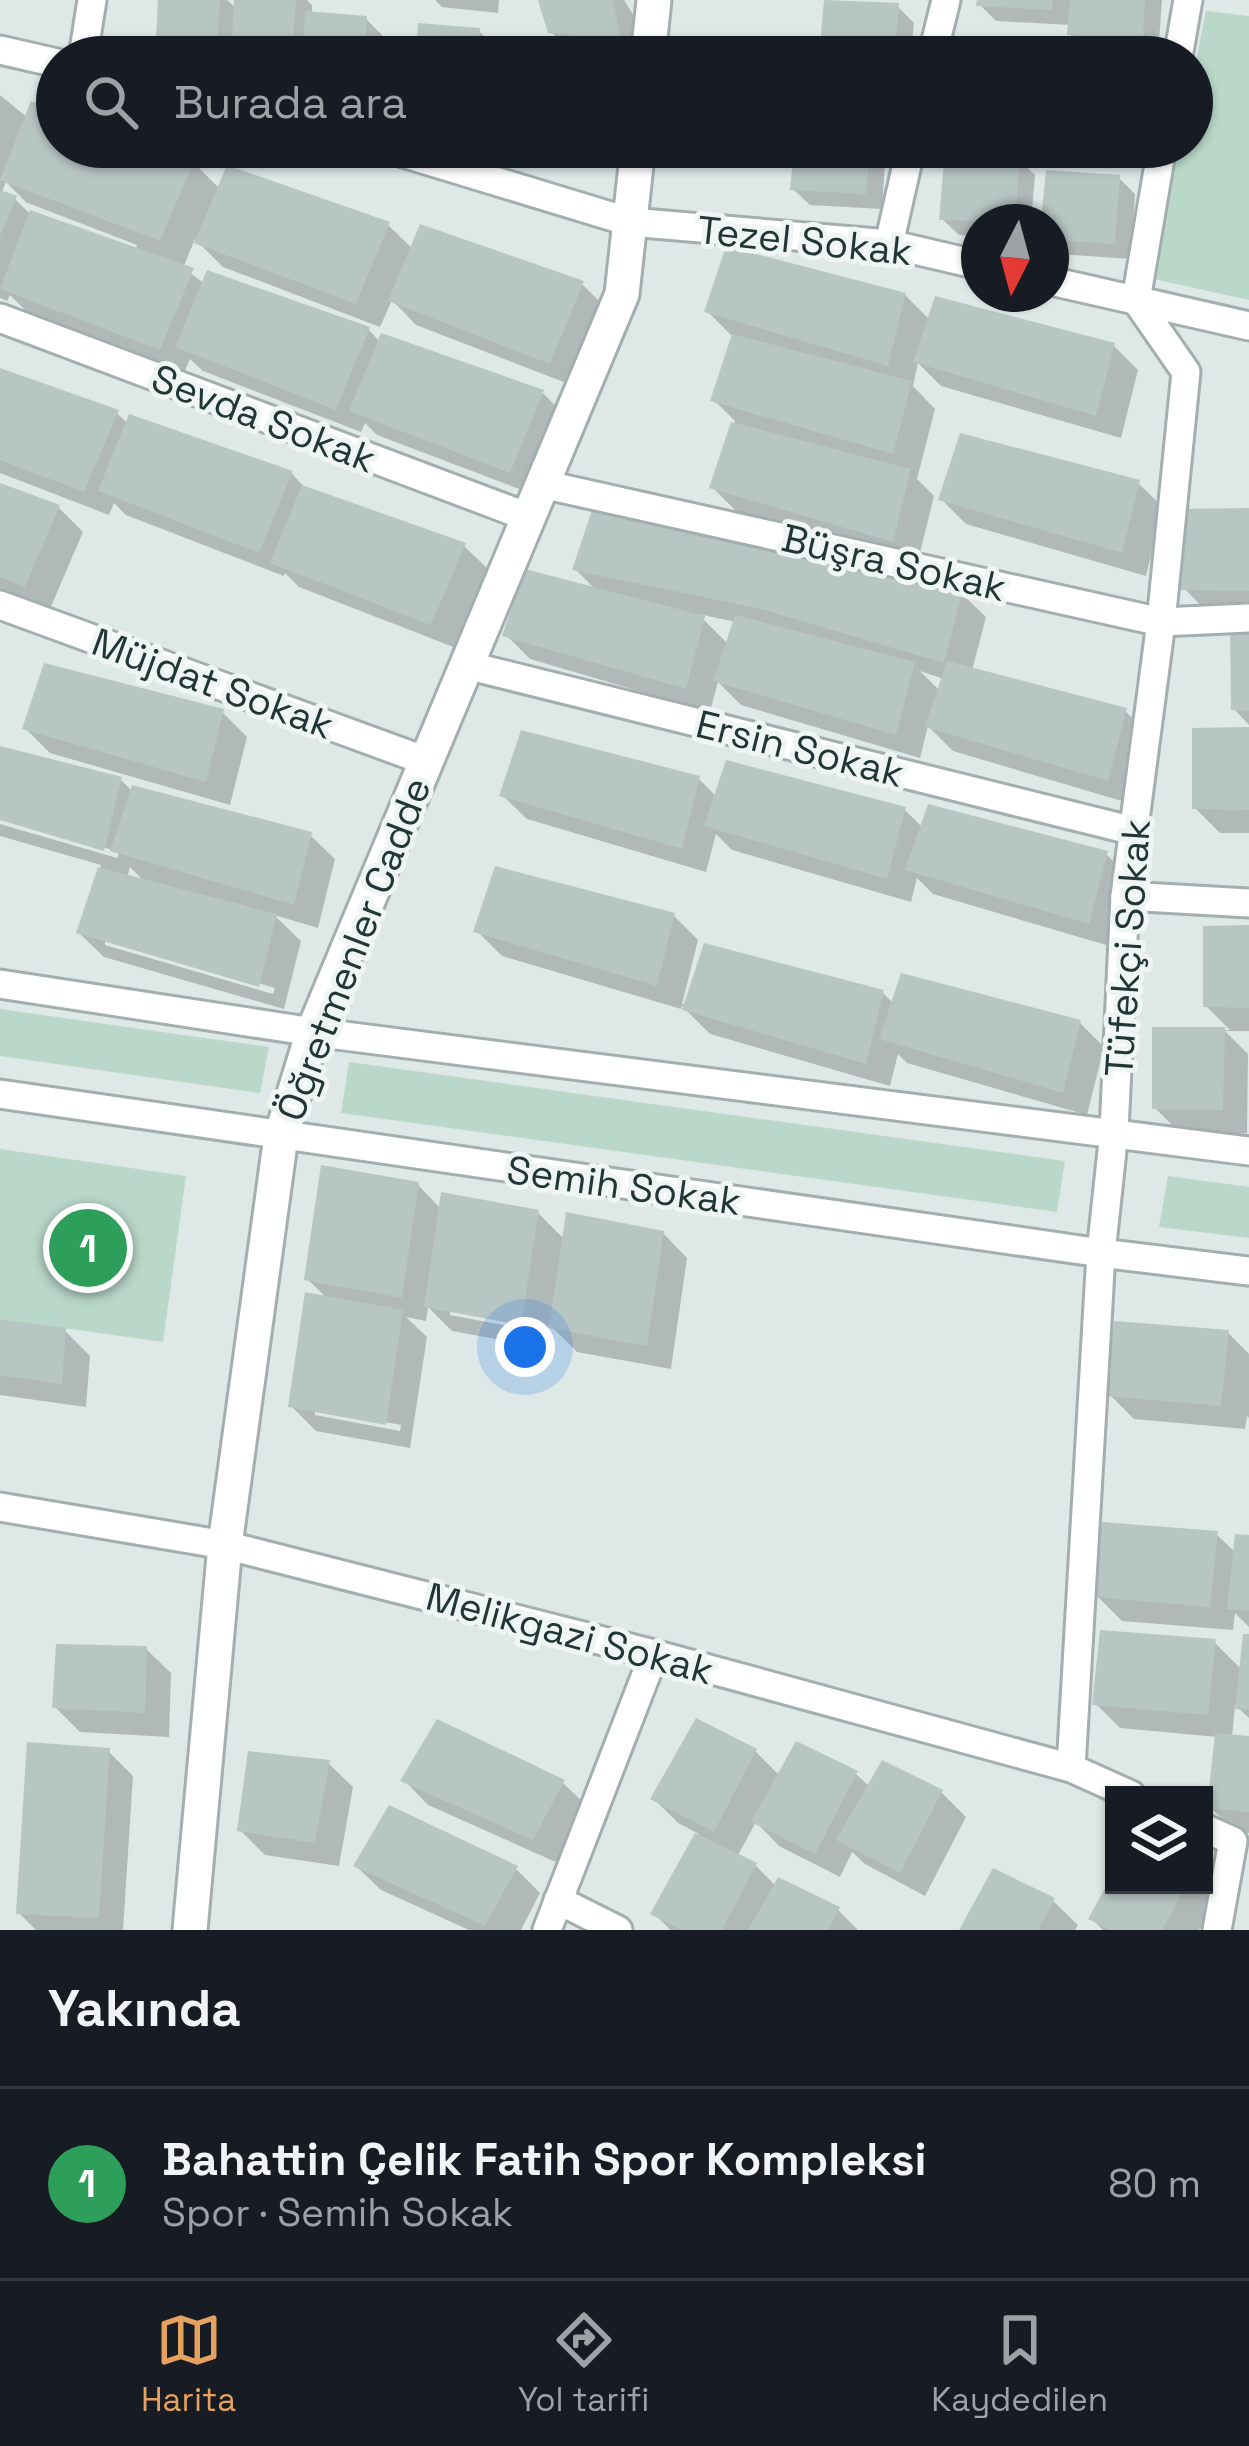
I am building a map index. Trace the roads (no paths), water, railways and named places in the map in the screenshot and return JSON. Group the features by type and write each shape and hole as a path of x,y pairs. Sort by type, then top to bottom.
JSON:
{"street":[{"path":"86,36 92,0"},
{"path":"650,36 654,0"},
{"path":"937,36 946,0"},
{"path":"1182,36 1188,0"},
{"path":"0,50 36,58"},
{"name":"Tezel Sokak","path":"452,168 630,222 889,244 961,261"},
{"name":"Öğretmenler Cadde","path":"190,1930 225,1545 281,1136 313,1032 622,294 636,168"},
{"path":"889,244 906,168"},
{"path":"1136,300 1158,168"},
{"path":"1069,285 1249,326"},
{"name":"Tüfekçi Sokak","path":"1071,1768 1101,1253 1114,1132 1125,896 1161,622 1186,372 1136,300"},
{"name":"Sevda Sokak","path":"0,318 528,518"},
{"name":"Büşra Sokak","path":"542,484 1161,622 1249,618"},
{"name":"Müjdat Sokak","path":"0,605 426,761"},
{"name":"Ersin Sokak","path":"466,665 1134,831"},
{"path":"1125,896 1249,903"},
{"path":"0,984 313,1032 1249,1151"},
{"name":"Semih Sokak","path":"0,1094 1249,1271"},
{"name":"Melikgazi Sokak","path":"0,1507 225,1545 654,1654 1071,1768 1111,1786"},
{"path":"547,1930 654,1654"},
{"path":"1213,1832 1233,1841 1217,1930"},
{"path":"558,1900 618,1930"}],"place":[{"name":"Bahattin Çelik Fatih Spor Kompleksi","path":"88,1248"}]}
